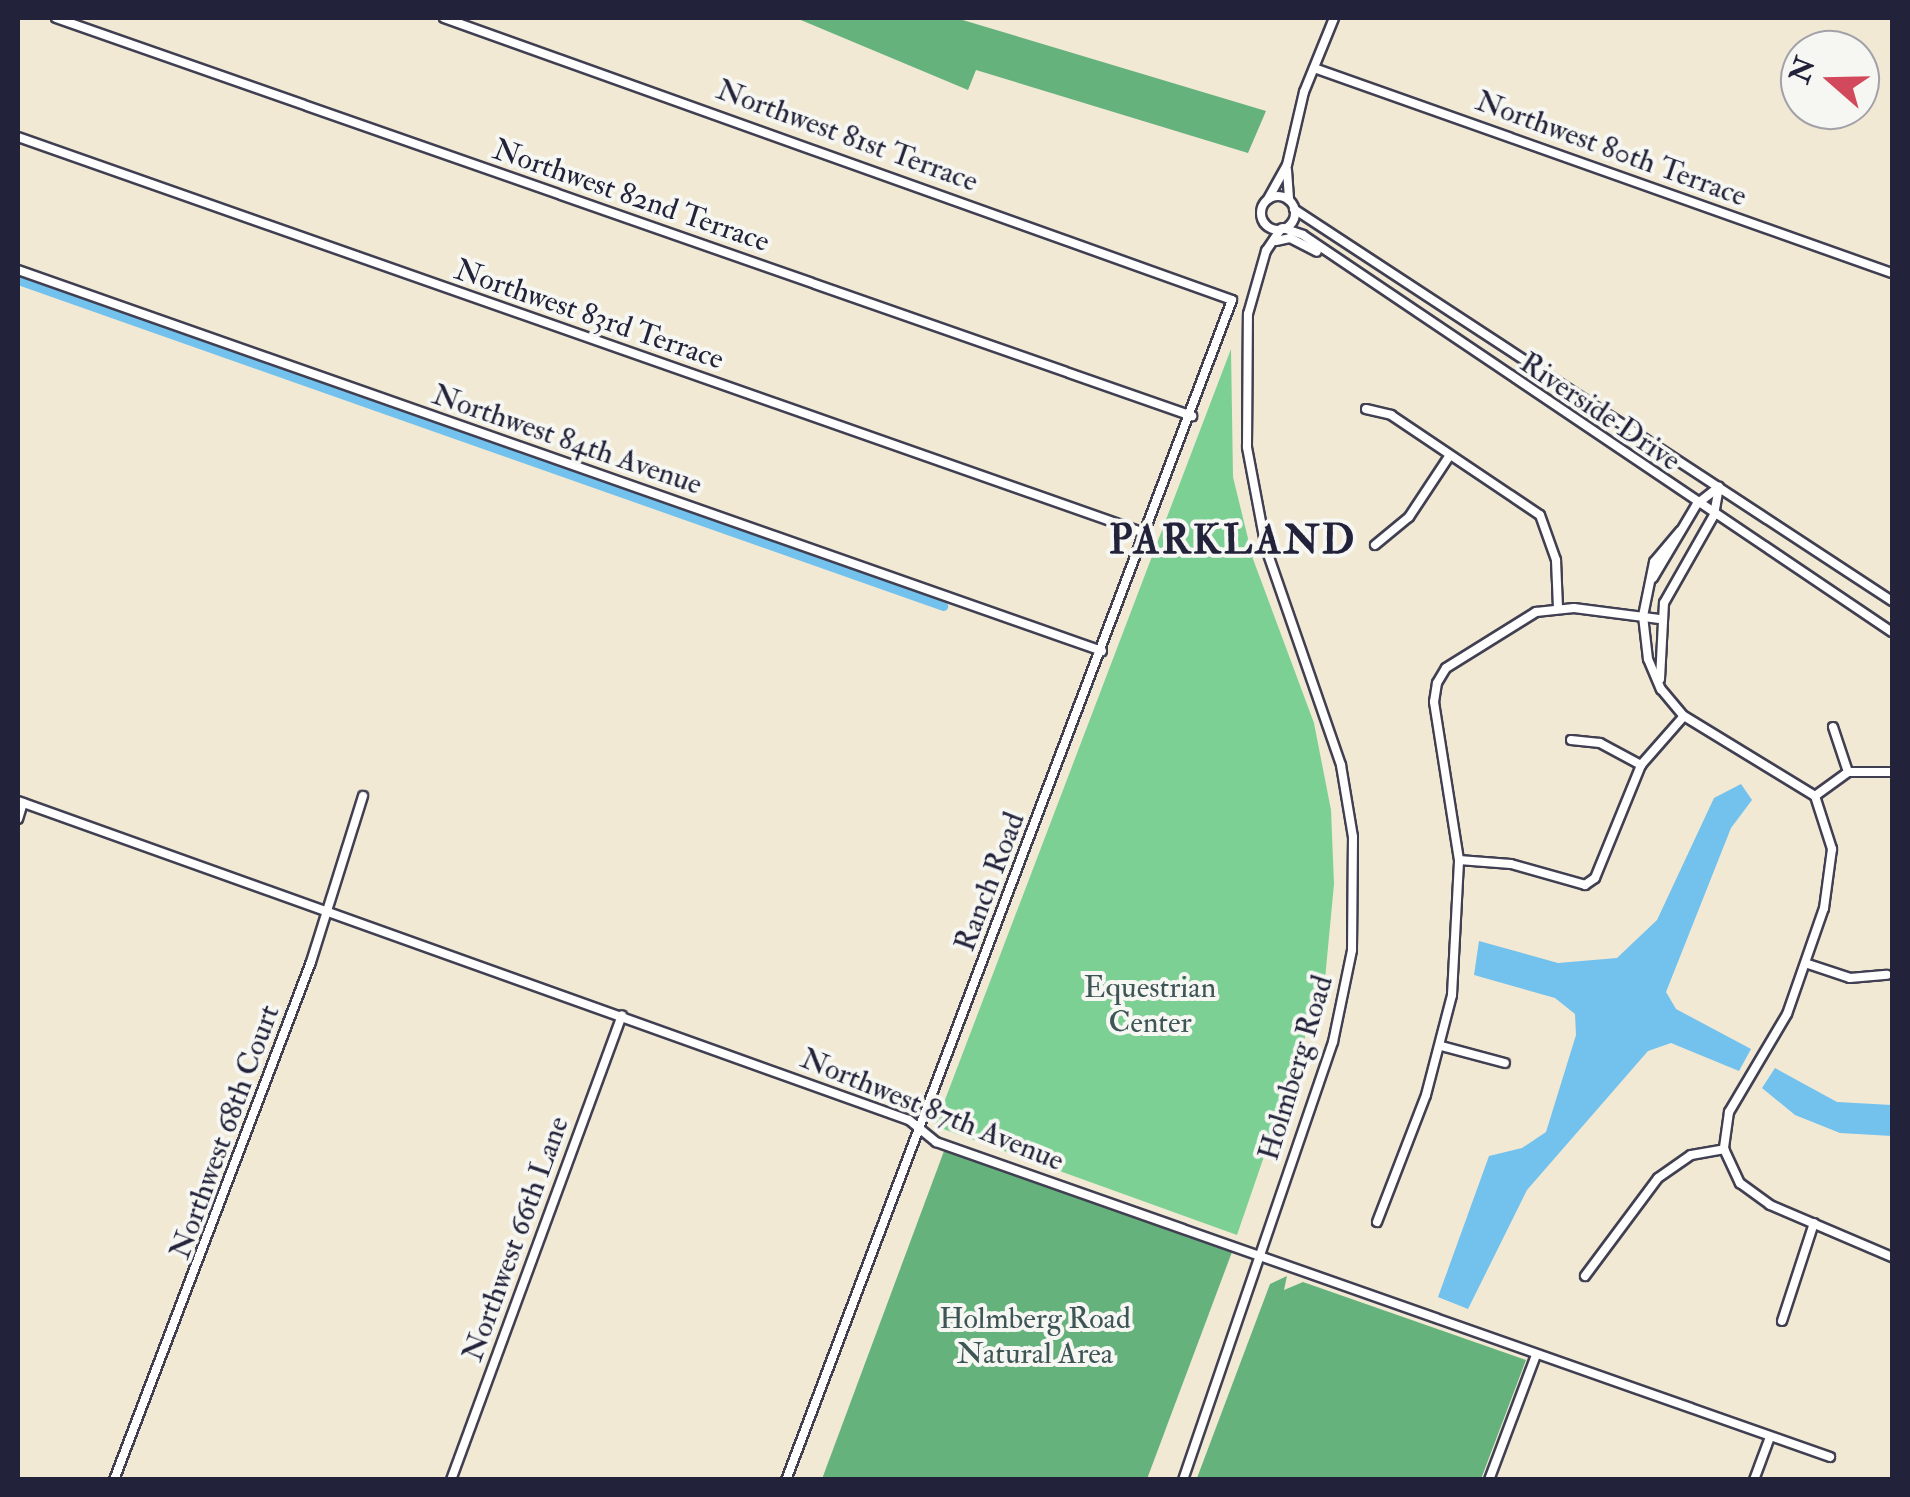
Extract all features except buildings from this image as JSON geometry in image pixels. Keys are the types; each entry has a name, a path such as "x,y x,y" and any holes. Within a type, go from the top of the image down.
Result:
{"street":[{"name":"Northwest 82nd Terrace","path":"56,18 1192,416"},
{"name":"Northwest 81st Terrace","path":"444,18 1232,300"},
{"path":"1286,165 1292,205 1268,199 1286,165 1314,68 1334,18"},
{"name":"Northwest 80th Terrace","path":"1314,68 1892,272"},
{"name":"Northwest 83rd Terrace","path":"18,137 1146,534"},
{"name":"Holmberg Road","path":"1183,1480 1346,997 1354,896 1353,838 1336,740 1266,548 1248,461 1245,345 1266,251 1263,220 1268,199"},
{"name":"Holmberg Road","path":"1266,251 1282,229 1292,205"},
{"name":"Riverside Drive","path":"1292,205 1892,601"},
{"name":"Riverside Drive","path":"1263,220 1303,235 1336,262 1892,632"},
{"path":"1266,251 1290,238 1336,262"},
{"name":"Northwest 84th Avenue","path":"18,270 1102,651"},
{"name":"Ranch Road","path":"786,1480 1192,416 1232,300"},
{"path":"1366,410 1391,415 1540,516 1556,560 1558,608"},
{"path":"1375,545 1409,516 1450,456"},
{"path":"1652,579 1697,504 1719,487"},
{"path":"1661,688 1658,620 1677,574 1714,515 1719,487"},
{"path":"1680,531 1660,551 1643,616 1648,659 1661,688 1684,716 1815,796 1832,848 1808,964 1771,1046 1729,1112 1724,1149 1740,1183 1770,1206 1892,1257"},
{"path":"1663,566 1677,574"},
{"path":"1377,1222 1441,1046 1452,995 1459,860 1434,702 1438,683 1446,668 1516,620 1558,608 1658,620"},
{"path":"1459,860 1511,864 1585,886 1594,878 1641,765 1684,716"},
{"path":"1833,727 1848,772"},
{"path":"1572,740 1600,743 1641,765"},
{"path":"1815,796 1848,772 1892,772"},
{"name":"Northwest 68th Court","path":"114,1480 153,1391 328,910 363,796"},
{"path":"18,819 20,802"},
{"name":"Northwest 87th Avenue","path":"20,802 622,1015 918,1128 936,1142 1830,1457"},
{"path":"1808,964 1850,978 1887,975"},
{"name":"Northwest 66th Lane","path":"451,1480 622,1015"},
{"path":"1441,1046 1504,1063"},
{"path":"1586,1276 1658,1178 1691,1155 1724,1149"},
{"path":"1782,1321 1814,1223"},
{"path":"1490,1480 1536,1354"},
{"path":"1754,1480 1770,1437"}],"green space":[{"path":"796,18 956,18 1266,111 1248,153 976,70 968,90"},
{"name":"Equestrian Center","path":"1231,349 1233,477 1253,559 1314,723 1331,810 1334,884 1325,979 1237,1235 935,1126"},
{"name":"Holmberg Road Natural Area","path":"944,1151 1232,1252 1147,1479 822,1479"},
{"path":"1287,1276 1284,1290 1303,1282 1526,1360 1481,1479 1197,1478 1270,1284"}],"water":[{"path":"1741,784 1752,800 1731,828 1666,992 1676,1009 1751,1049 1739,1071 1671,1043 1648,1051 1527,1190 1468,1309 1438,1297 1489,1156 1522,1148 1546,1132 1576,1035 1575,1014 1555,998 1474,975 1479,941 1558,963 1617,958 1657,920 1714,798"},
{"path":"1775,1068 1837,1102 1892,1105 1892,1136 1840,1133 1795,1115 1762,1088"}],"waterway":[{"path":"18,280 943,606"}],"district":[{"name":"PARKLAND","path":"1233,541"}]}
